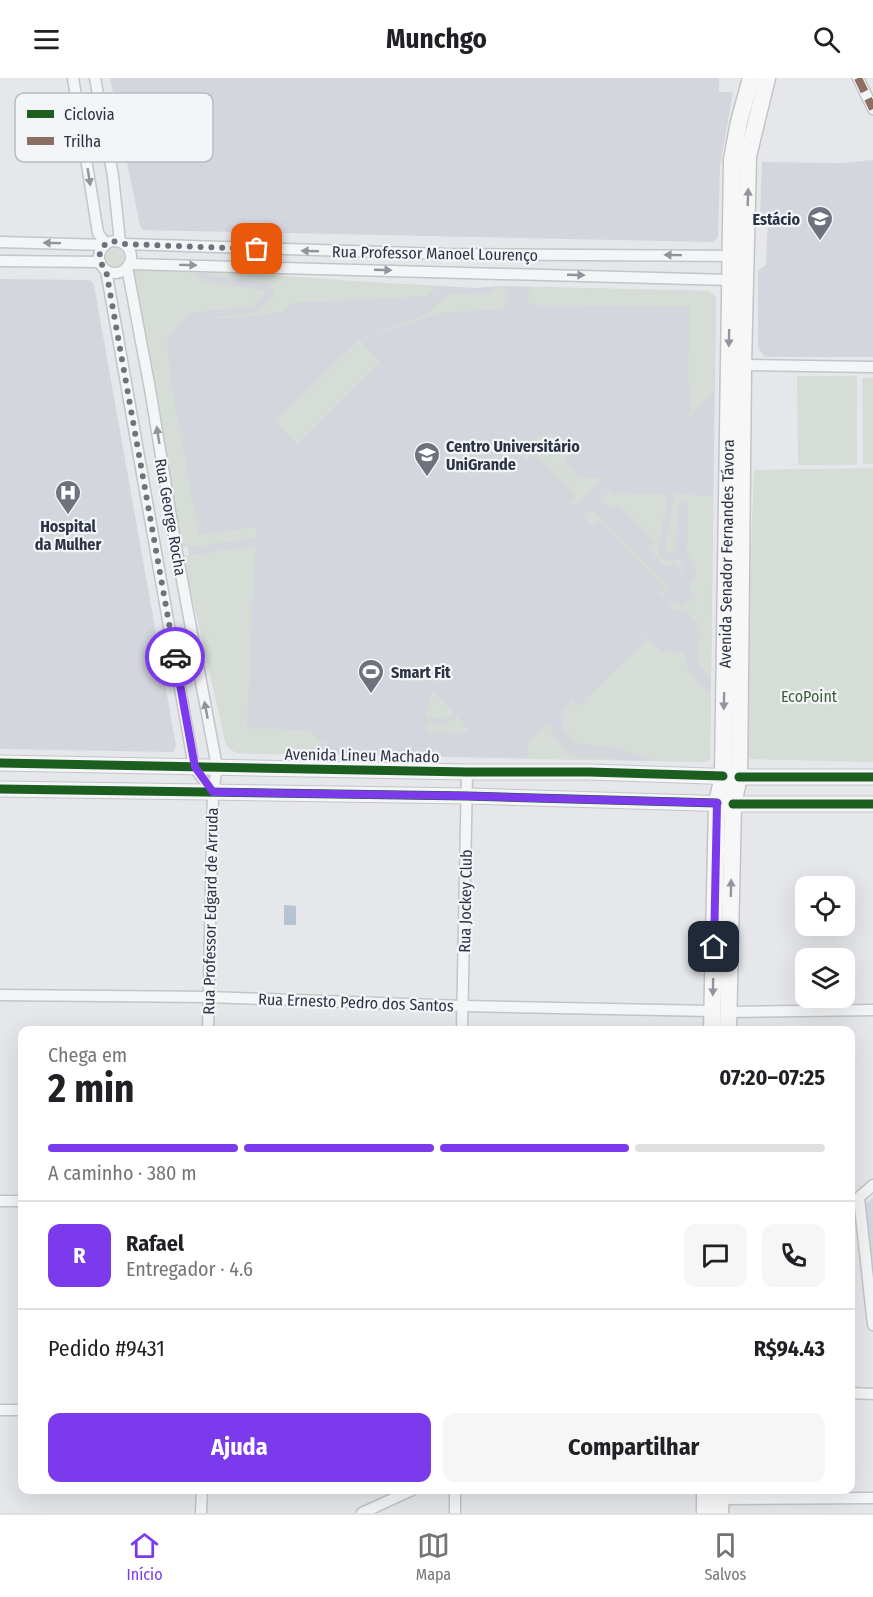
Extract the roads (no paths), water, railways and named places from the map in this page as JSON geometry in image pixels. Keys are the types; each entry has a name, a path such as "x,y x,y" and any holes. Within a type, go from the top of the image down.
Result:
{"main road":[{"name":"Avenida Senador Fernandes Távora","path":"714,1026 720,1012 725,803 731,776 743,365 732,159 751,78"},
{"name":"Avenida Senador Fernandes Távora","path":"731,776 730,280 738,256 748,156 767,78"},
{"name":"Avenida Senador Fernandes Távora","path":"720,1012 726,1026"},
{"path":"705,1494 705,1513"}],"street":[{"path":"73,78 75,93"},
{"path":"94,78 97,93"},
{"path":"858,78 873,109"},
{"path":"87,162 98,232 105,244"},
{"path":"0,261 103,266 115,273 123,270 128,265 131,255 122,243 110,162"},
{"path":"0,242 105,244 111,241 122,243"},
{"name":"Rua Professor Manoel Lourenço","path":"122,243 347,252 738,256"},
{"path":"103,266 100,253 105,244"},
{"path":"517,274 518,255"},
{"name":"Rua Professor Manoel Lourenço","path":"128,265 730,280"},
{"name":"Rua George Rocha","path":"128,265 177,553 217,767"},
{"name":"Rua George Rocha","path":"103,266 195,767"},
{"path":"743,365 873,367"},
{"name":"Avenida Lineu Machado","path":"0,763 873,777"},
{"name":"Rua Professor Edgard de Arruda","path":"195,767 213,792"},
{"name":"Rua Professor Edgard de Arruda","path":"208,1026 213,792 217,767"},
{"name":"Rua Jockey Club","path":"462,1026 467,772"},
{"path":"0,789 873,804"},
{"name":"Rua Ernesto Pedro dos Santos","path":"0,995 208,997 720,1012 873,1010"},
{"path":"873,1185 855,1201 873,1325"},
{"path":"0,1201 18,1201"},
{"path":"855,1393 873,1394"},
{"path":"0,1410 18,1410"},
{"path":"201,1513 202,1494"},
{"path":"362,1513 403,1494"},
{"path":"455,1494 455,1513"},
{"path":"720,1500 873,1498"}],"water":[{"path":"284,905 296,906 296,925 284,925"}],"place":[{"name":"Estácio","path":"820,242"},
{"name":"Centro Universitário UniGrande","path":"427,478"},
{"name":"Hospital da Mulher","path":"68,516"},
{"name":"Smart Fit","path":"371,695"}],"park label":[{"name":"EcoPoint","path":"809,696"}]}
